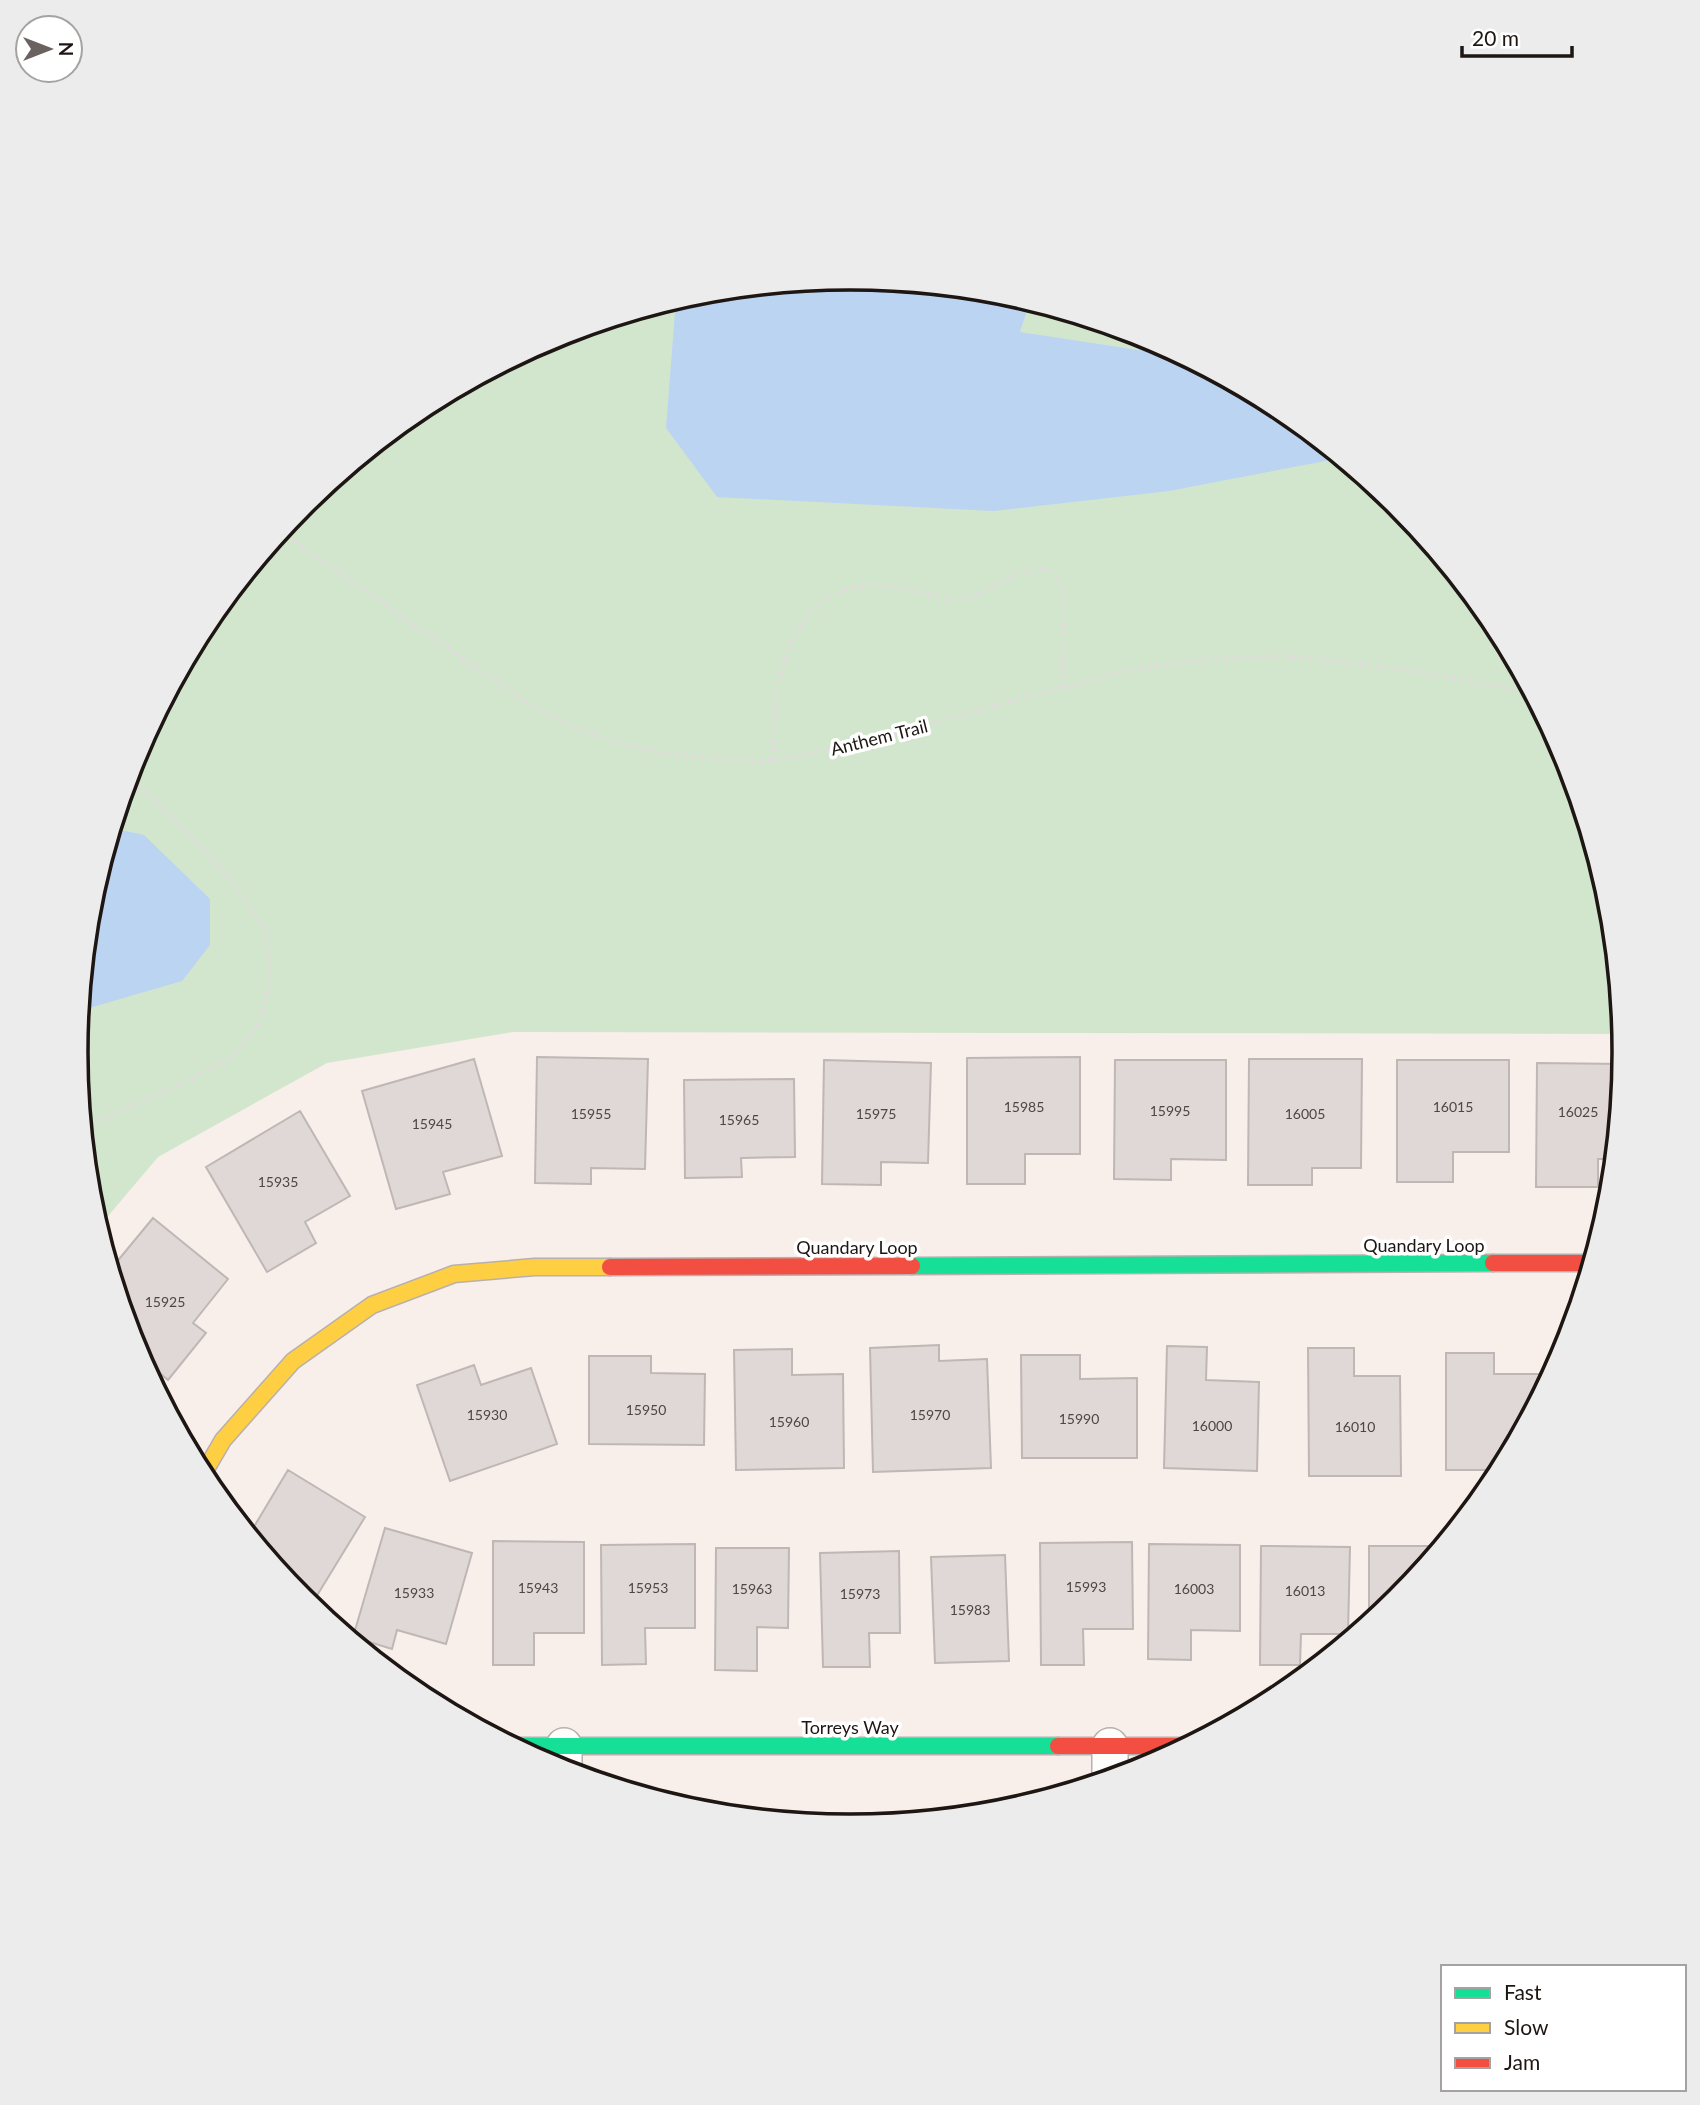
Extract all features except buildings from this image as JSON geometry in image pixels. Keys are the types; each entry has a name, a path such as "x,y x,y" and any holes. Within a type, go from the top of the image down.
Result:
{"street":[{"name":"Quandary Loop","path":"209,1464 223,1440 293,1361 372,1305 454,1274 535,1267 1583,1263"},
{"name":"Torreys Way","path":"564,1759 1110,1763 1146,1755"}],"path":[{"name":"Anthem Trail","path":"289,537 530,705 573,727 616,742 667,754 718,760 793,758 1129,670 1206,660 1285,656 1402,668 1520,690"},
{"path":"775,760 776,697 786,654 804,619 812,611 839,592 860,586 883,586 957,599 974,596 1026,571 1046,569 1058,578 1064,594 1062,688"},
{"path":"91,1124 191,1079 234,1055 261,1020 271,974 264,925 221,868 161,806 136,787"}],"green space":[{"path":"850,290 900,292 999,305 1047,316 1095,330 1187,369 1231,392 1314,448 1353,479 1423,550 1455,588 1510,671 1534,715 1572,807 1587,855 1606,953 1612,1034 513,1032 327,1063 158,1157 106,1219 94,1152 89,1102 89,1003 94,953 113,855 128,807 166,715 216,629 245,588 277,550 347,479 426,419 469,392 558,348 605,330 701,305 750,297"}],"water":[{"path":"850,290 950,297 999,305 1027,311 1020,332 1150,352 1187,369 1274,419 1329,460 1169,491 994,511 717,497 666,428 675,312 750,297"},
{"path":"121,830 144,835 210,899 210,945 182,981 89,1008 102,904"}],"traffic: fast":[{"path":"912,1266 1493,1263"},
{"path":"534,1746 1058,1746"}],"traffic: slow":[{"path":"209,1464 223,1440 293,1361 372,1305 454,1274 535,1267 610,1267"}],"traffic: jam":[{"path":"1493,1263 1583,1263"},
{"path":"610,1267 912,1266"},
{"path":"1058,1746 1166,1746"}]}
